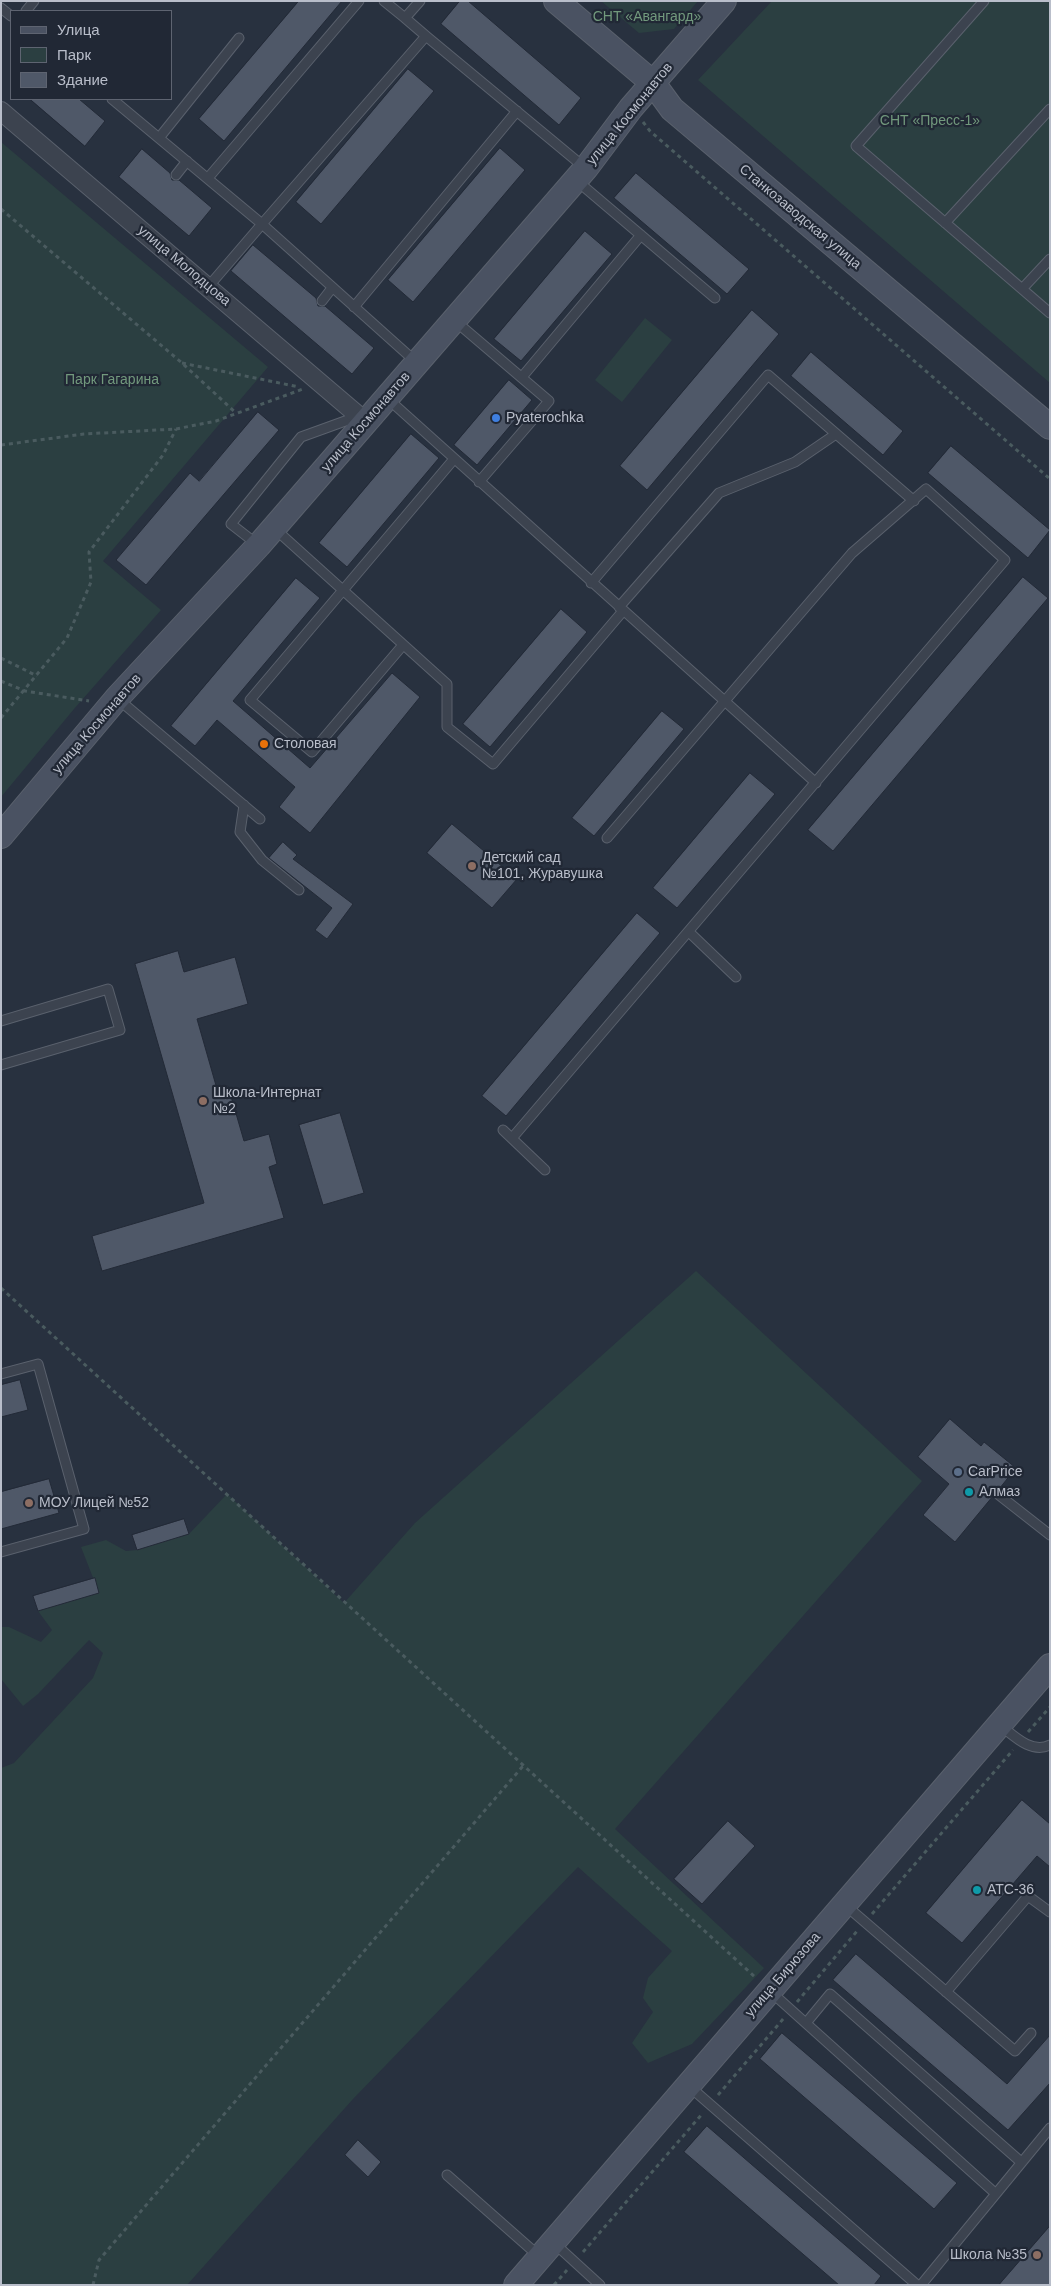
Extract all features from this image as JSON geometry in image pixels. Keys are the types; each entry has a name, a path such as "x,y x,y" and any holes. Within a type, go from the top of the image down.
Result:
{"street":[{"name":"Станкозаводская улица","path":"556,1 654,82 672,109 1050,428"},
{"name":"улица Космонавтов","path":"1,836 115,702 266,537 362,419 386,398 581,174 631,108 724,1"},
{"name":"улица Молодцова","path":"1,111 208,287 311,385 362,419"},
{"name":"улица Бирюзова","path":"516,2285 1050,1666"}],"lane":[{"path":"208,178 359,1"},
{"path":"384,1 517,111 641,235 715,298"},
{"path":"405,18 420,1"},
{"path":"984,1 856,146 1050,313"},
{"path":"208,287 426,36"},
{"path":"159,138 239,38"},
{"path":"113,100 262,224 417,363"},
{"path":"945,223 1050,109"},
{"path":"354,307 517,111"},
{"path":"176,175 187,161"},
{"path":"522,377 641,235"},
{"path":"1022,289 1050,259"},
{"path":"322,301 332,288"},
{"path":"454,320 549,400 479,482"},
{"path":"591,583 768,376 914,501"},
{"path":"386,398 816,784"},
{"path":"362,419 301,437 231,524 266,537 342,590 447,684 447,726 493,764 719,493 795,462 836,434"},
{"path":"403,645 312,752 250,700 454,459"},
{"path":"513,1137 816,784 1005,560 926,489 852,553 607,838"},
{"path":"115,702 260,819"},
{"path":"244,805 240,832 262,860 298,890"},
{"path":"689,932 736,977"},
{"path":"1,1021 108,989 120,1030 1,1065"},
{"path":"503,1130 513,1137 544,1170"},
{"path":"1,1374 38,1364 84,1529 1,1552"},
{"path":"999,1495 1050,1535"},
{"path":"999,1725 1025,1745 1045,1748 1050,1745"},
{"path":"946,1992 1028,1896 1050,1912"},
{"path":"844,1904 1015,2051 1031,2033"},
{"path":"770,1990 996,2193"},
{"path":"806,2023 830,1994 1021,2162"},
{"path":"688,2085 917,2285"},
{"path":"921,2285 1050,2128"},
{"path":"447,2175 546,2249 575,2262 600,2285"}],"path":[{"path":"631,108 650,131 1050,478"},
{"path":"1,209 182,363 236,413"},
{"path":"182,363 311,385"},
{"path":"1,445 84,434 176,429 216,421 311,385"},
{"path":"1,718 67,638 91,582 89,552 162,455 176,429"},
{"path":"1,658 37,676"},
{"path":"1,681 25,691 115,702"},
{"path":"1,1288 770,1990"},
{"path":"554,2285 1050,1707"},
{"path":"93,2285 99,2260 523,1766"}],"green space":[{"name":"СНТ «Авангард»","path":"601,1 698,1 674,29 639,33"},
{"name":"СНТ «Пресс-1»","path":"772,1 1050,1 1050,383 698,80"},
{"name":"Парк Гагарина","path":"1,142 268,367 103,561 161,610 74,709 1,797"},
{"path":"645,318 672,340 622,402 595,380"},
{"path":"696,1271 922,1481 615,1829 764,1968 692,2044 648,2063 632,2043 653,2012 643,1998 648,1978 672,1951 578,1867 353,2099 187,2285 1,2285 1,1768 14,1763 93,1678 103,1653 89,1640 38,1694 23,1706 1,1679 1,1627 9,1627 41,1642 52,1630 38,1611 99,1593 81,1547 106,1540 126,1551 137,1550 189,1534 227,1494 344,1603 415,1523"}],"building":[{"path":"299,1 342,1 224,141 199,119"},
{"path":"460,1 468,1 581,98 559,125 441,24"},
{"path":"408,69 434,91 321,224 296,202"},
{"path":"31,100 80,100 105,121 85,146"},
{"path":"500,148 525,170 413,302 388,280"},
{"path":"142,149 170,173 172,180 179,180 212,208 189,236 119,177"},
{"path":"636,173 749,269 727,294 614,198"},
{"path":"585,231 612,254 521,361 494,339"},
{"path":"253,245 316,298 318,306 325,306 374,348 352,374 231,271"},
{"path":"752,310 779,334 647,490 620,466"},
{"path":"811,352 903,431 883,455 791,376"},
{"path":"509,380 532,400 477,465 454,445"},
{"path":"258,412 279,430 146,585 116,560 190,473 199,481"},
{"path":"411,434 439,458 347,567 319,543"},
{"path":"951,446 1050,530 1028,558 928,473"},
{"path":"1023,577 1048,598 833,851 808,830"},
{"path":"296,578 320,598 233,701 310,768 392,673 420,697 310,833 279,807 295,787 217,720 195,746 171,726"},
{"path":"561,609 587,632 490,747 463,724"},
{"path":"662,711 684,729 594,836 572,818"},
{"path":"750,773 775,794 677,908 653,888"},
{"name":"Детский сад №101, Журавушка","path":"452,824 517,879 492,908 427,853"},
{"path":"283,842 297,855 293,859 353,904 327,939 315,930 332,908 269,858"},
{"path":"637,913 660,933 506,1116 482,1096"},
{"name":"Школа-Интернат №2","path":"178,951 184,972 235,957 248,1004 197,1019 217,1089 228,1086 244,1141 269,1134 277,1164 269,1167 284,1218 102,1271 92,1236 204,1203 135,964"},
{"path":"340,1113 364,1193 323,1205 299,1125"},
{"path":"20,1380 28,1410 1,1417 1,1385"},
{"name":"Алмаз","path":"950,1419 981,1446 984,1442 1016,1468 999,1489 994,1491 993,1496 955,1542 923,1515 949,1484 918,1457"},
{"name":"МОУ Лицей №52","path":"49,1479 59,1513 1,1529 1,1492"},
{"path":"184,1519 189,1534 137,1550 132,1535"},
{"path":"95,1578 99,1593 38,1611 33,1596"},
{"name":"АТС-36","path":"1022,1800 1050,1824 1050,1867 1037,1856 962,1943 926,1913"},
{"path":"728,1821 755,1846 702,1904 674,1879"},
{"path":"856,1954 1007,2084 1050,2035 1050,2083 1008,2130 833,1980"},
{"path":"782,2033 957,2183 934,2209 760,2059"},
{"path":"707,2126 881,2276 874,2285 839,2285 684,2152"},
{"path":"358,2140 381,2162 368,2177 345,2155"},
{"name":"Школа №35","path":"1050,2226 1050,2285 999,2285"}],"place":[{"name":"Pyaterochka","path":"496,418"},
{"name":"Столовая","path":"264,744"},
{"name":"Детский сад №101, Журавушка","path":"472,866"},
{"name":"Школа-Интернат №2","path":"203,1101"},
{"name":"CarPrice","path":"958,1472"},
{"name":"Алмаз","path":"969,1492"},
{"name":"МОУ Лицей №52","path":"29,1503"},
{"name":"АТС-36","path":"977,1890"},
{"name":"Школа №35","path":"1037,2255"}]}
